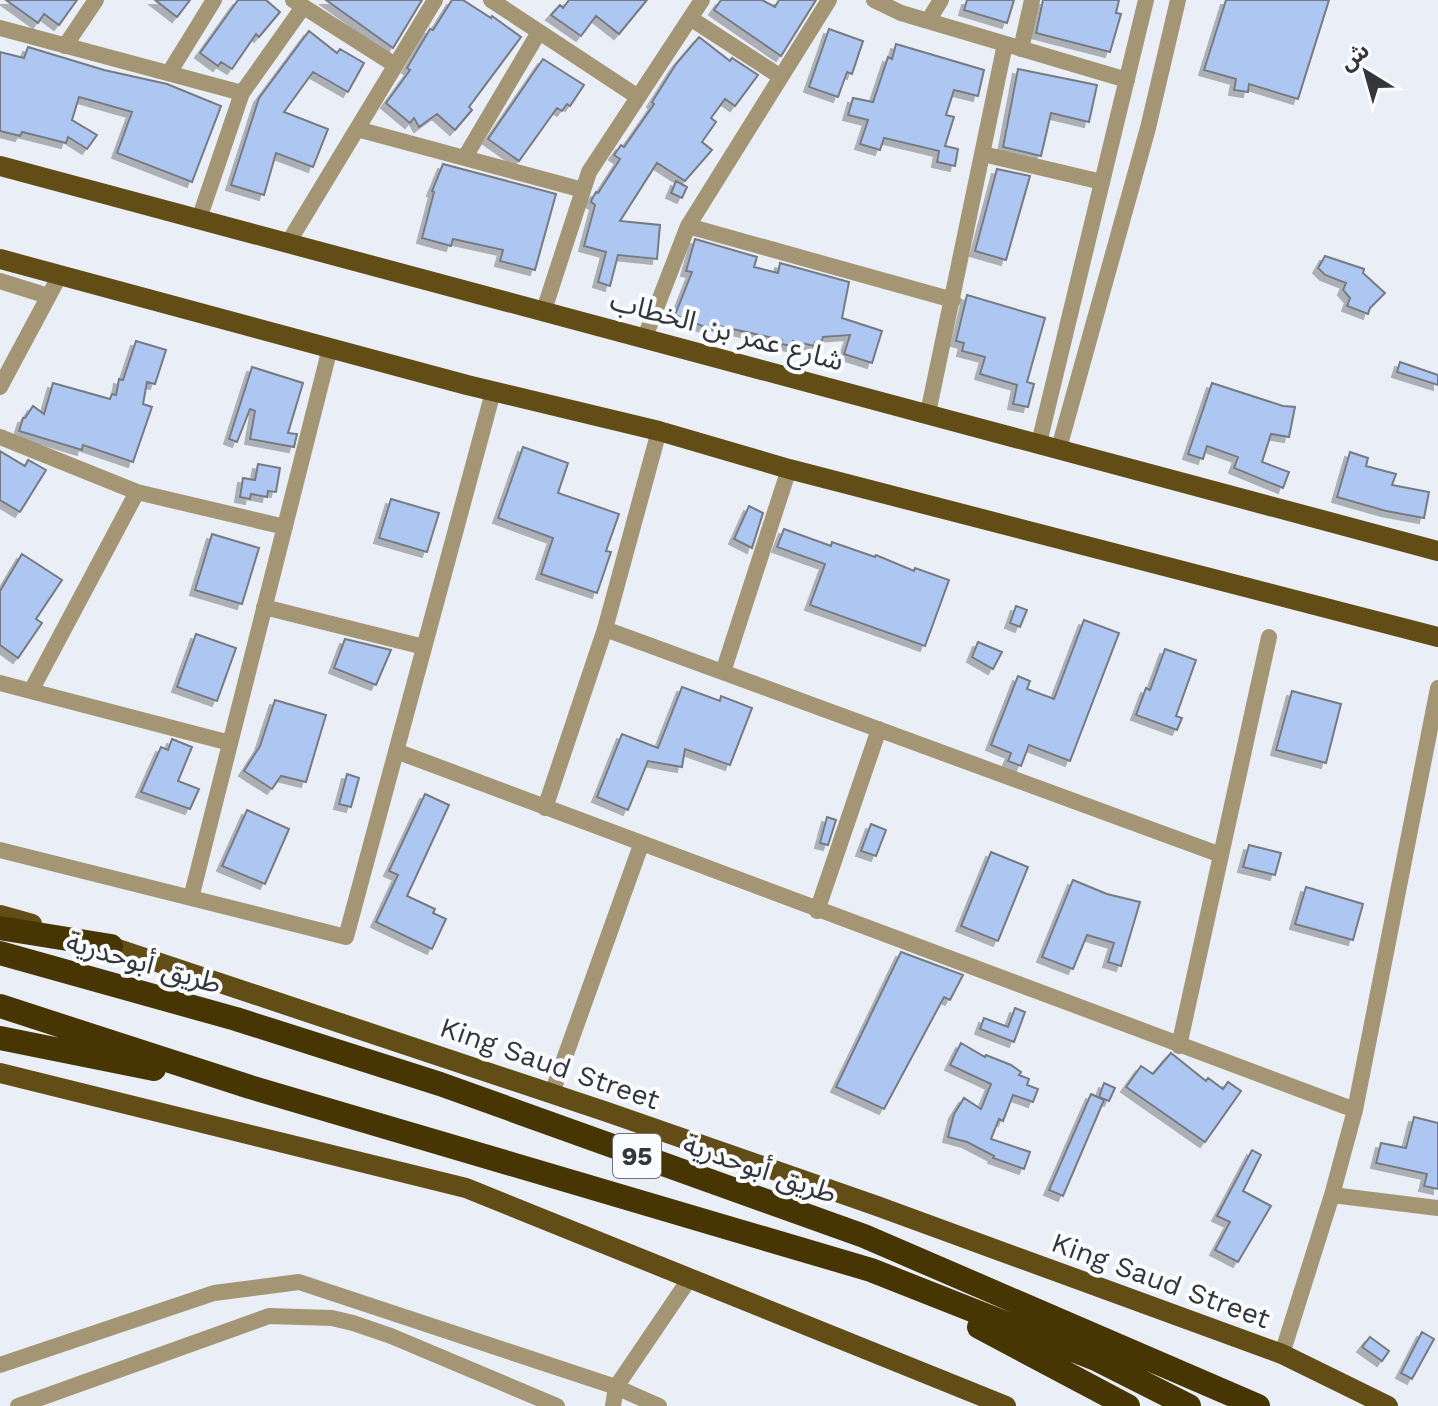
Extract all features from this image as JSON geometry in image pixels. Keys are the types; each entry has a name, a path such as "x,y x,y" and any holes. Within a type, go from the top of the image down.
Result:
{"highway":[{"path":"0,928 111,946"},
{"name":"طريق أبوحدرية","path":"0,953 236,1019 440,1084 864,1236 1258,1406"},
{"name":"95","path":"0,1006 250,1087 871,1270 1096,1359 1189,1406"},
{"path":"0,1038 250,1087"},
{"path":"871,1270 1128,1406"}],"main road":[{"name":"شارع عمر بن الخطاب","path":"0,166 1438,551"},
{"path":"0,259 493,392 659,431 789,469 1438,637"},
{"name":"King Saud Street","path":"0,915 111,946 552,1093 877,1206 1282,1354 1388,1406"},
{"path":"0,1073 466,1188 1006,1406"}],"street":[{"path":"65,46 96,0"},
{"path":"169,73 214,0"},
{"path":"288,243 435,0"},
{"path":"491,0 638,97"},
{"path":"544,310 589,172 702,0"},
{"path":"645,337 688,226 829,0"},
{"path":"874,0 901,13 1127,80"},
{"path":"928,21 941,0"},
{"path":"928,413 983,154 1013,47 1032,0"},
{"path":"1049,445 1102,182 1146,0"},
{"path":"1049,445 1148,128 1178,0"},
{"path":"199,219 242,93 298,4 395,65"},
{"path":"690,18 781,77"},
{"path":"0,28 242,93"},
{"path":"465,157 539,32"},
{"path":"357,129 583,190"},
{"path":"983,154 1102,182"},
{"path":"688,226 953,300"},
{"path":"0,387 60,275"},
{"path":"0,281 48,296"},
{"path":"191,898 330,348"},
{"path":"0,850 346,937 493,392"},
{"path":"545,808 605,629 659,431"},
{"path":"0,437 137,492 285,527"},
{"path":"723,672 789,469"},
{"path":"31,691 137,492"},
{"path":"264,607 424,647"},
{"path":"605,629 1221,855"},
{"path":"1179,1046 1269,637"},
{"path":"0,683 230,743"},
{"path":"1282,1354 1355,1110 1438,688"},
{"path":"817,911 879,729"},
{"path":"396,751 1355,1110"},
{"path":"552,1093 641,845"},
{"path":"1332,1195 1438,1208"},
{"path":"613,1406 616,1387 690,1278"},
{"path":"0,1365 214,1293 299,1282 616,1387 659,1406"},
{"path":"18,1406 269,1316 332,1318 353,1323 557,1406"}],"building":[{"path":"6,0 77,0 59,25 44,14 38,23"},
{"path":"155,0 190,0 177,17"},
{"path":"238,0 266,0 280,12 259,37 256,34 232,69 221,62 218,66 200,53"},
{"path":"326,0 422,0 393,48"},
{"path":"452,0 463,0 521,37 455,130 437,114 419,127 414,118 410,123 386,103 410,70 407,68 430,29 433,30"},
{"path":"569,0 647,0 619,34 596,16 581,36 551,15"},
{"path":"721,0 762,0 775,7 779,0 816,0 781,56 714,10"},
{"path":"967,0 1014,0 1007,23 964,10"},
{"path":"1043,0 1119,0 1116,13 1121,14 1110,52 1036,33"},
{"path":"1226,0 1329,0 1298,99 1249,84 1248,92 1234,90 1236,79 1204,70"},
{"path":"829,29 863,41 852,74 847,72 838,97 809,87"},
{"path":"309,31 337,53 340,49 364,63 348,92 313,72 284,112 328,129 313,167 276,153 264,195 231,185 259,98"},
{"path":"699,37 730,61 732,58 758,75 735,106 725,99 711,118 716,122 702,142 712,150 685,181 657,163 620,221 660,225 657,259 618,255 610,286 598,282 606,252 584,246 595,205 592,199 620,159 614,155 621,145 624,147 654,104 652,102 676,64"},
{"path":"896,44 984,70 978,96 954,90 946,115 954,117 945,146 958,149 955,166 937,162 939,151 884,138 880,150 860,144 868,120 848,115 853,98 873,102 888,57 892,59"},
{"path":"28,47 104,70 167,84 221,106 192,182 117,153 132,112 79,97 72,120 97,135 87,149 68,137 66,143 22,132 20,136 0,131 0,52 24,58"},
{"path":"543,59 584,85 570,106 567,104 562,111 557,108 519,161 488,139"},
{"path":"1018,69 1097,85 1089,122 1051,113 1041,156 1003,147"},
{"path":"443,164 556,194 535,270 500,261 503,250 453,239 451,246 422,238 432,191"},
{"path":"997,169 1030,176 1006,260 975,251"},
{"path":"676,181 687,187 682,198 671,193"},
{"path":"695,239 757,257 754,267 778,273 780,263 849,282 842,318 882,331 872,363 844,354 850,335 823,337 821,344 815,342 814,346 793,341 792,346 781,344 782,340 714,325 712,330 675,315 692,272 686,271"},
{"path":"1325,256 1364,269 1363,273 1385,293 1368,314 1347,306 1350,298 1343,290 1346,283 1325,275 1318,268"},
{"path":"967,295 1045,318 1027,382 1034,384 1028,407 1013,404 1017,385 980,374 985,357 962,351 964,343 956,341"},
{"path":"136,341 166,350 155,384 147,382 143,404 152,407 133,462 83,445 82,450 19,431 23,418 33,406 44,414 53,383 110,399 112,394 116,395 119,379 123,380"},
{"path":"1400,362 1438,375 1438,385 1397,372"},
{"path":"252,367 303,383 288,433 297,434 294,447 250,439 255,411 250,409 237,442 229,439"},
{"path":"1212,383 1295,407 1289,437 1271,434 1262,462 1289,472 1283,488 1234,468 1238,457 1207,446 1203,459 1188,454"},
{"path":"523,447 568,463 558,493 619,514 606,551 611,552 597,593 541,574 553,538 498,518"},
{"path":"0,451 25,466 28,460 46,470 20,512 0,500"},
{"path":"1350,452 1368,458 1366,466 1396,474 1392,485 1429,492 1424,518 1337,497"},
{"path":"258,464 280,468 276,492 268,491 267,497 251,494 250,499 240,497 243,478 255,480"},
{"path":"391,499 439,513 427,552 379,538"},
{"path":"749,506 763,513 752,548 734,539"},
{"path":"784,529 949,580 925,646 810,605 825,564 777,547"},
{"path":"212,534 259,548 242,604 195,590"},
{"path":"22,554 62,580 36,619 42,623 18,658 0,645 0,591"},
{"path":"1016,606 1027,610 1020,627 1010,623"},
{"path":"1084,620 1119,633 1070,761 1029,745 1021,766 1008,761 1011,753 991,745 1018,676 1030,681 1027,689 1054,699"},
{"path":"196,634 236,648 217,701 177,687"},
{"path":"345,639 391,650 376,685 334,668"},
{"path":"978,642 1002,652 993,669 972,657"},
{"path":"1165,649 1196,660 1176,716 1182,718 1177,730 1136,715 1146,688 1150,690"},
{"path":"682,687 720,701 721,696 752,708 730,765 685,749 682,767 648,761 628,810 597,797 622,734 658,748"},
{"path":"1292,691 1341,704 1326,763 1276,750"},
{"path":"275,700 326,715 306,782 281,776 272,789 244,771 260,746"},
{"path":"172,739 192,747 178,781 199,789 190,809 141,792 161,747 168,750"},
{"path":"347,774 359,778 351,807 339,804"},
{"path":"425,794 449,805 407,896 435,909 433,913 446,919 432,949 376,922 398,875 389,871"},
{"path":"247,810 289,829 265,884 222,866"},
{"path":"827,817 836,820 828,845 820,843"},
{"path":"871,824 886,830 876,856 861,851"},
{"path":"1249,845 1281,853 1275,875 1243,867"},
{"path":"991,852 1028,867 998,941 961,926"},
{"path":"1073,880 1107,894 1140,902 1121,966 1108,962 1114,943 1087,935 1073,969 1042,957"},
{"path":"1306,887 1363,904 1353,940 1295,924"},
{"path":"901,952 963,975 950,1000 944,997 884,1109 836,1087"},
{"path":"1015,1008 1025,1012 1014,1042 980,1029 984,1018 1008,1027"},
{"path":"961,1043 985,1057 1011,1065 1021,1072 1019,1075 1029,1079 1027,1085 1038,1089 1033,1102 1013,1095 1003,1121 999,1119 991,1139 1030,1152 1024,1169 993,1158 967,1142 948,1137 954,1114 964,1098 981,1109 991,1084 950,1065"},
{"path":"1171,1053 1206,1081 1208,1078 1223,1089 1228,1082 1241,1091 1205,1142 1126,1087 1141,1066 1153,1074"},
{"path":"1104,1083 1115,1088 1109,1101 1099,1097"},
{"path":"1091,1094 1104,1100 1063,1196 1049,1190"},
{"path":"1414,1117 1438,1123 1438,1189 1424,1186 1427,1174 1376,1163 1381,1143 1406,1148"},
{"path":"1252,1150 1261,1155 1243,1191 1271,1206 1238,1262 1215,1250 1230,1222 1217,1216"},
{"path":"1422,1332 1434,1339 1412,1379 1401,1373"},
{"path":"1370,1337 1389,1351 1382,1361 1362,1347"}]}
